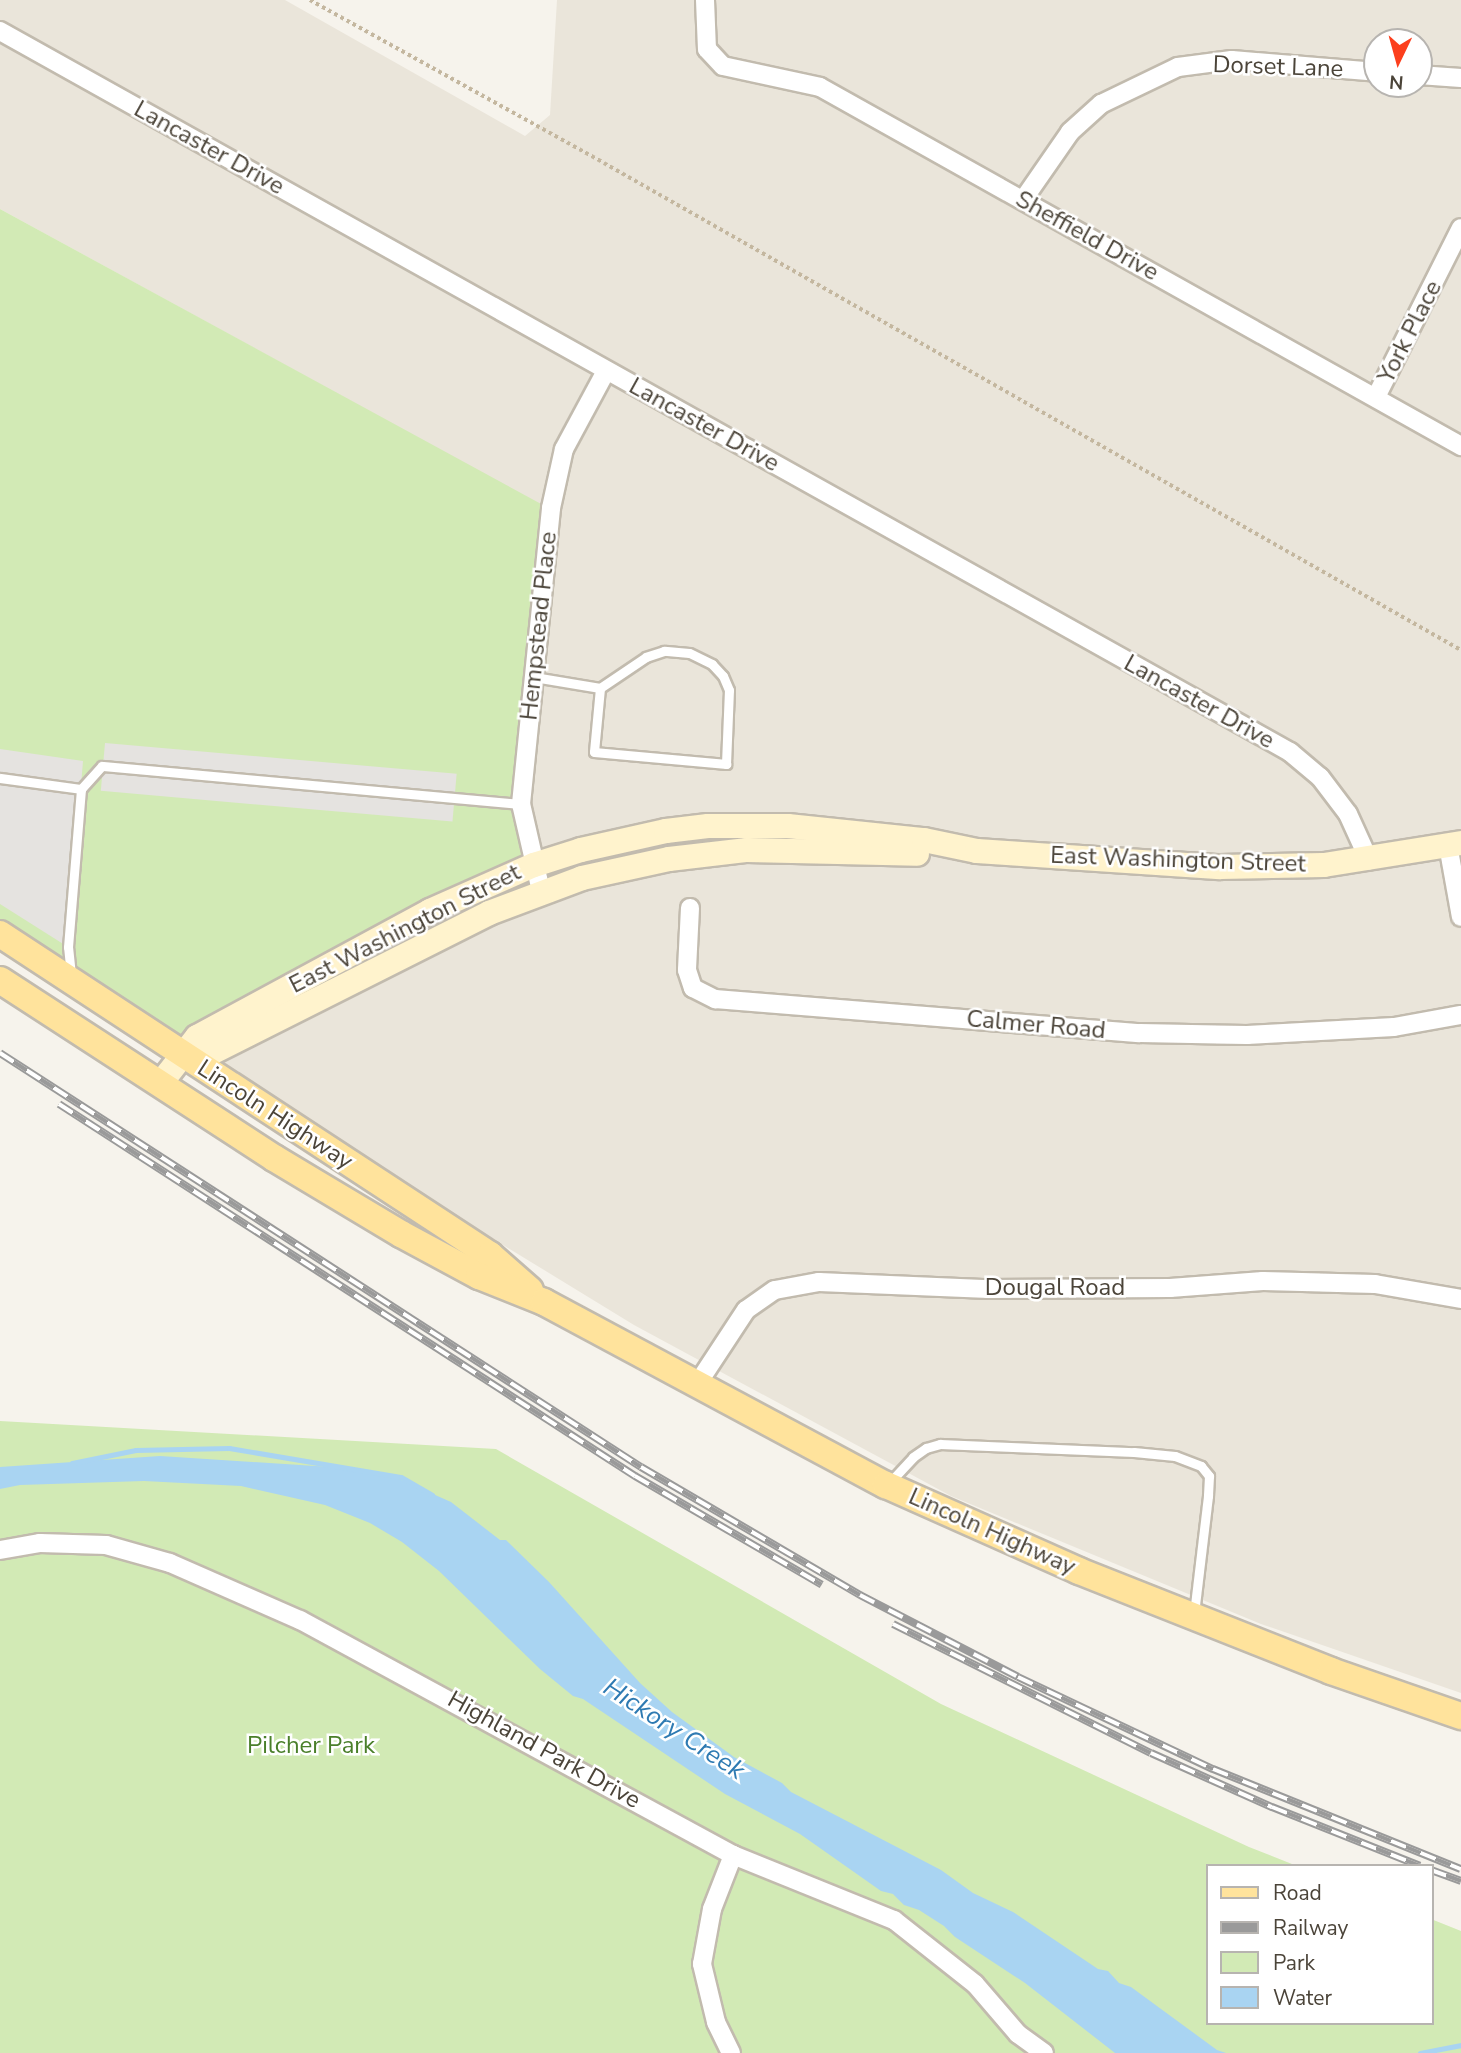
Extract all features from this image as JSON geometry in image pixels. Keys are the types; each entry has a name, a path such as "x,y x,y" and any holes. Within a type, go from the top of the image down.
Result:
{"main road":[{"name":"Lincoln Highway","path":"0,934 490,1255 544,1302"},
{"name":"Lincoln Highway","path":"0,980 160,1084 401,1234 479,1276 544,1302 886,1486 1079,1571 1331,1671 1461,1716"}],"street":[{"name":"Sheffield Drive","path":"705,0 707,49 715,61 734,70 820,87 1461,446"},
{"name":"Lancaster Drive","path":"0,31 1290,752 1327,786 1348,814 1369,860"},
{"name":"Dorset Lane","path":"1023,200 1070,132 1101,104 1178,67 1232,60 1363,71"},
{"path":"1433,76 1461,78"},
{"name":"York Place","path":"1376,397 1461,228"},
{"name":"Hempstead Place","path":"541,891 521,804 551,508 564,449 606,371"},
{"name":"East Washington Street","path":"160,1084 197,1037 209,1030 430,911 534,865 581,850 666,831 747,825 830,829 924,840 977,851"},
{"path":"1455,844 1461,917"},
{"name":"East Washington Street","path":"183,1055 207,1055 441,936 541,891 625,867 722,852 787,849 922,855 977,851 1220,867 1324,865 1369,860 1455,844"},
{"name":"Calmer Road","path":"690,908 687,970 694,988 715,999 1140,1033 1234,1035 1394,1027 1461,1015"},
{"name":"Dougal Road","path":"696,1386 746,1310 775,1290 819,1282 1003,1289 1170,1288 1291,1282 1375,1284 1461,1298"},
{"name":"Highland Park Drive","path":"0,1550 40,1543 106,1545 170,1563 300,1620 733,1855 894,1920 975,1984 1018,2034 1044,2053"},
{"path":"731,2053 716,2022 702,1965 712,1909 733,1855"}],"lane":[{"path":"534,677 600,688 646,657 664,651 689,653 712,664 723,676 729,690 726,764 594,752 600,688"},
{"path":"72,980 68,947 81,789 102,766 521,804"},
{"path":"0,778 81,789"},
{"path":"886,1486 913,1457 926,1448 940,1444 1135,1452 1175,1456 1201,1466 1209,1476 1208,1496 1193,1616"}],"path":[{"path":"310,0 604,163 1461,650"}],"shaded area":[{"path":"0,0 285,0 525,136 550,115 557,0 1461,0 1461,1693 1261,1624 951,1496 634,1325 204,1062 486,928 522,858 514,809 543,506 0,209"},
{"path":"105,743 457,774 452,822 101,791"},
{"path":"0,749 83,761 68,947 0,904"}],"green space":[{"path":"0,209 543,505 514,809 522,859 184,1044 0,926"},
{"name":"Pilcher Park","path":"0,1421 496,1449 941,1704 1249,1847 1292,1864 1206,1864 1206,2025 1433,2025 1433,1920 1461,1931 1461,2053 0,2053"}],"water":[{"path":"160,1456 331,1467 399,1479 451,1502 500,1540 506,1540 549,1582 640,1683 672,1712 734,1757 782,1783 791,1792 941,1870 973,1893 1013,1912 1098,1969 1108,1971 1119,1983 1131,1987 1217,2050 1226,2053 1115,2053 1025,1983 955,1937 944,1926 919,1910 904,1905 893,1894 881,1891 800,1834 725,1794 583,1699 573,1696 540,1669 439,1571 402,1542 370,1523 325,1505 241,1486 144,1481 20,1485 0,1489 0,1467"}],"waterway":[{"name":"Hickory Creek","path":"72,1463 136,1450 229,1448 401,1477 432,1495"},
{"path":"1420,2053 1461,2045"}],"railway":[{"path":"0,1053 641,1467 860,1595 1018,1677 1213,1769 1461,1869"},
{"path":"59,1104 635,1476 822,1585"},
{"path":"893,1624 1151,1753 1272,1807 1415,1864"},
{"path":"1433,1871 1461,1881"}]}
